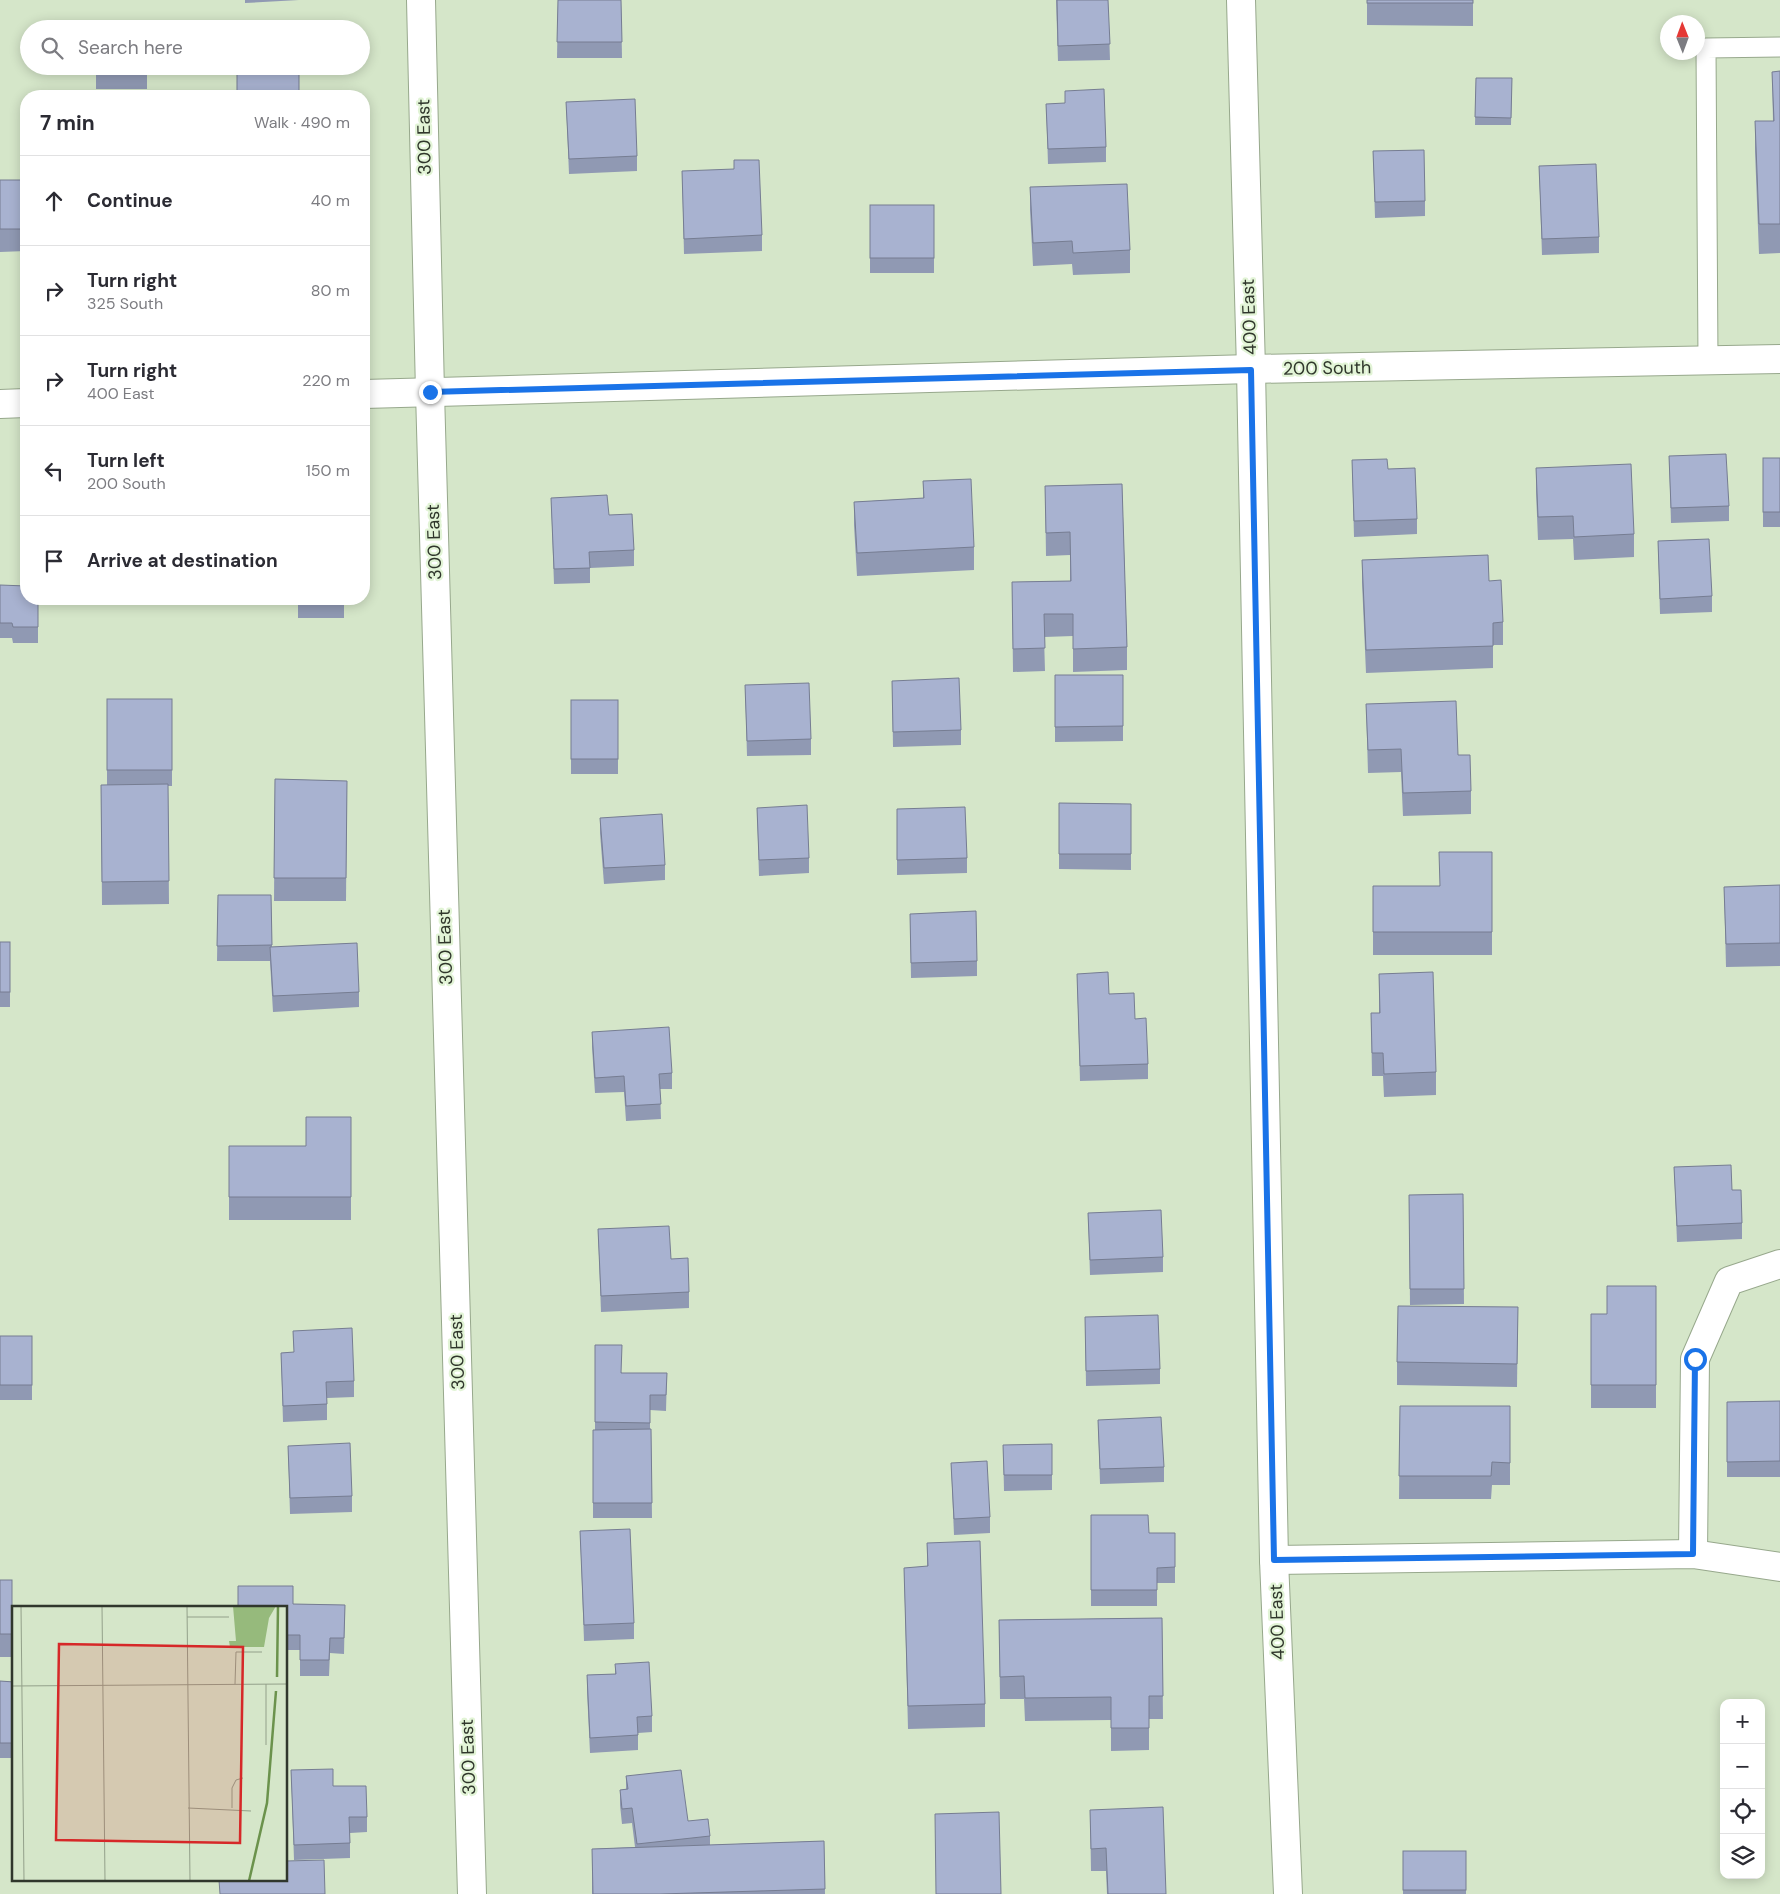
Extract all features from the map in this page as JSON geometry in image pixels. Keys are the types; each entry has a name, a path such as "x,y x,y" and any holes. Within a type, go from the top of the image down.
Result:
{"street":[{"name":"300 East","path":"421,0 430,392 472,1894"},
{"name":"400 East","path":"1241,0 1251,370 1274,1560 1288,1894"},
{"name":"200 South","path":"370,394 1251,370 1780,359"},
{"path":"0,404 20,403"},
{"path":"1693,1554 1695,1359 1729,1281 1780,1264"},
{"path":"1274,1560 1693,1554 1780,1567"}],"lane":[{"path":"1708,360 1706,48 1780,47"}],"building":[{"path":"558,0 621,0 622,42 557,42"},
{"path":"1057,0 1108,0 1110,44 1058,46"},
{"path":"1367,0 1473,0 1473,3 1367,3"},
{"path":"1780,71 1780,224 1759,224 1755,121 1774,121 1772,72"},
{"path":"237,75 299,75 299,90 237,90"},
{"path":"1476,78 1512,78 1511,118 1475,117"},
{"path":"1104,89 1106,147 1048,149 1046,104 1065,103 1065,91"},
{"path":"635,99 637,156 569,159 566,102"},
{"path":"1424,150 1425,201 1375,202 1373,151"},
{"path":"734,160 759,160 762,235 684,239 682,171 734,169"},
{"path":"1596,164 1599,237 1542,239 1539,166"},
{"path":"0,180 20,180 20,229 0,229"},
{"path":"1127,184 1130,250 1073,253 1072,241 1033,243 1030,187"},
{"path":"870,205 934,205 934,258 870,258"},
{"path":"1726,454 1729,506 1671,508 1669,456"},
{"path":"1763,458 1780,458 1780,512 1763,512"},
{"path":"1387,459 1388,469 1415,468 1417,519 1354,521 1352,460"},
{"path":"1631,464 1634,534 1574,537 1573,516 1538,517 1536,468"},
{"path":"971,479 974,547 857,553 854,502 924,498 923,481"},
{"path":"1122,484 1127,647 1073,649 1073,614 1044,614 1045,648 1013,649 1012,582 1071,581 1070,532 1046,533 1045,486"},
{"path":"607,495 609,515 632,514 634,550 589,552 590,568 554,569 551,498"},
{"path":"1709,539 1712,596 1660,599 1658,541"},
{"path":"1488,555 1489,581 1501,580 1503,622 1493,623 1493,646 1366,650 1362,560"},
{"path":"0,585 20,586 20,605 38,605 38,627 13,627 12,623 0,623"},
{"path":"1055,675 1123,675 1123,726 1055,727"},
{"path":"959,678 961,730 893,732 892,681"},
{"path":"809,683 811,739 747,741 745,685"},
{"path":"107,699 172,699 172,770 107,770"},
{"path":"571,700 618,700 618,759 571,759"},
{"path":"1456,701 1458,755 1470,755 1471,791 1403,793 1401,749 1368,750 1366,704"},
{"path":"275,779 347,781 346,878 274,878"},
{"path":"168,784 169,881 102,882 101,785"},
{"path":"1059,803 1131,804 1131,854 1059,854"},
{"path":"807,805 809,858 759,860 757,808"},
{"path":"965,807 967,858 897,860 897,809"},
{"path":"662,814 665,865 604,868 600,818"},
{"path":"1439,852 1492,852 1492,932 1373,932 1373,886 1440,886"},
{"path":"1780,885 1780,943 1726,944 1724,887"},
{"path":"218,895 271,895 272,945 217,946"},
{"path":"976,911 977,961 911,963 910,914"},
{"path":"0,942 10,942 10,992 0,992"},
{"path":"357,943 359,992 273,996 270,947"},
{"path":"1108,972 1109,994 1134,993 1135,1019 1146,1018 1148,1064 1080,1066 1077,974"},
{"path":"1433,972 1436,1072 1384,1074 1383,1053 1372,1053 1371,1013 1380,1013 1379,974"},
{"path":"669,1027 672,1073 659,1074 661,1104 626,1106 624,1076 595,1078 592,1032"},
{"path":"306,1117 351,1117 351,1197 229,1197 229,1146 306,1146"},
{"path":"1731,1165 1732,1190 1741,1190 1742,1223 1677,1226 1674,1167"},
{"path":"1463,1194 1464,1289 1410,1289 1409,1195"},
{"path":"1161,1210 1163,1257 1090,1260 1088,1213"},
{"path":"669,1226 671,1259 688,1258 689,1292 601,1296 598,1229"},
{"path":"1607,1286 1656,1286 1656,1385 1591,1385 1591,1314 1607,1314"},
{"path":"1398,1306 1518,1307 1517,1364 1397,1362"},
{"path":"1158,1315 1160,1369 1086,1371 1085,1317"},
{"path":"352,1328 354,1381 326,1382 327,1404 283,1406 281,1353 294,1352 293,1331"},
{"path":"0,1336 32,1336 32,1385 0,1385"},
{"path":"595,1345 622,1345 621,1373 667,1373 666,1395 650,1395 650,1423 595,1422"},
{"path":"1780,1401 1780,1461 1727,1462 1727,1402"},
{"path":"1400,1406 1510,1406 1510,1463 1492,1462 1491,1476 1399,1476"},
{"path":"1161,1417 1164,1467 1100,1469 1098,1420"},
{"path":"651,1429 652,1503 593,1503 593,1430"},
{"path":"350,1443 352,1496 290,1498 288,1446"},
{"path":"1052,1444 1052,1475 1004,1475 1003,1445"},
{"path":"987,1461 990,1517 954,1519 951,1463"},
{"path":"1091,1515 1148,1515 1149,1533 1175,1533 1175,1567 1157,1568 1157,1590 1091,1590"},
{"path":"630,1529 634,1623 584,1625 580,1531"},
{"path":"980,1541 985,1704 908,1706 904,1568 928,1566 927,1543"},
{"path":"0,1580 12,1580 12,1634 0,1634"},
{"path":"238,1586 293,1586 293,1604 345,1605 344,1638 330,1638 329,1660 300,1660 300,1635 288,1635 288,1606 238,1606"},
{"path":"1162,1618 1163,1696 1149,1696 1149,1728 1111,1728 1111,1697 1025,1698 1024,1676 1000,1677 999,1620"},
{"path":"649,1662 652,1716 637,1717 638,1735 590,1738 587,1675 616,1674 615,1664"},
{"path":"0,1681 12,1682 12,1743 0,1743"},
{"path":"333,1769 333,1786 366,1786 367,1817 349,1817 350,1843 294,1845 291,1770"},
{"path":"681,1770 688,1821 708,1819 710,1836 637,1844 632,1808 622,1809 620,1790 628,1789 626,1776"},
{"path":"1163,1807 1166,1894 1108,1894 1106,1848 1091,1849 1090,1810"},
{"path":"999,1812 1001,1894 936,1894 935,1814"},
{"path":"824,1841 825,1889 593,1894 592,1849"},
{"path":"1403,1851 1466,1851 1466,1890 1403,1890"},
{"path":"324,1860 325,1894 220,1894 219,1882 288,1882 288,1861"}],"route":[{"path":"430,392 1251,370 1274,1560 1693,1554 1695,1359"}]}
